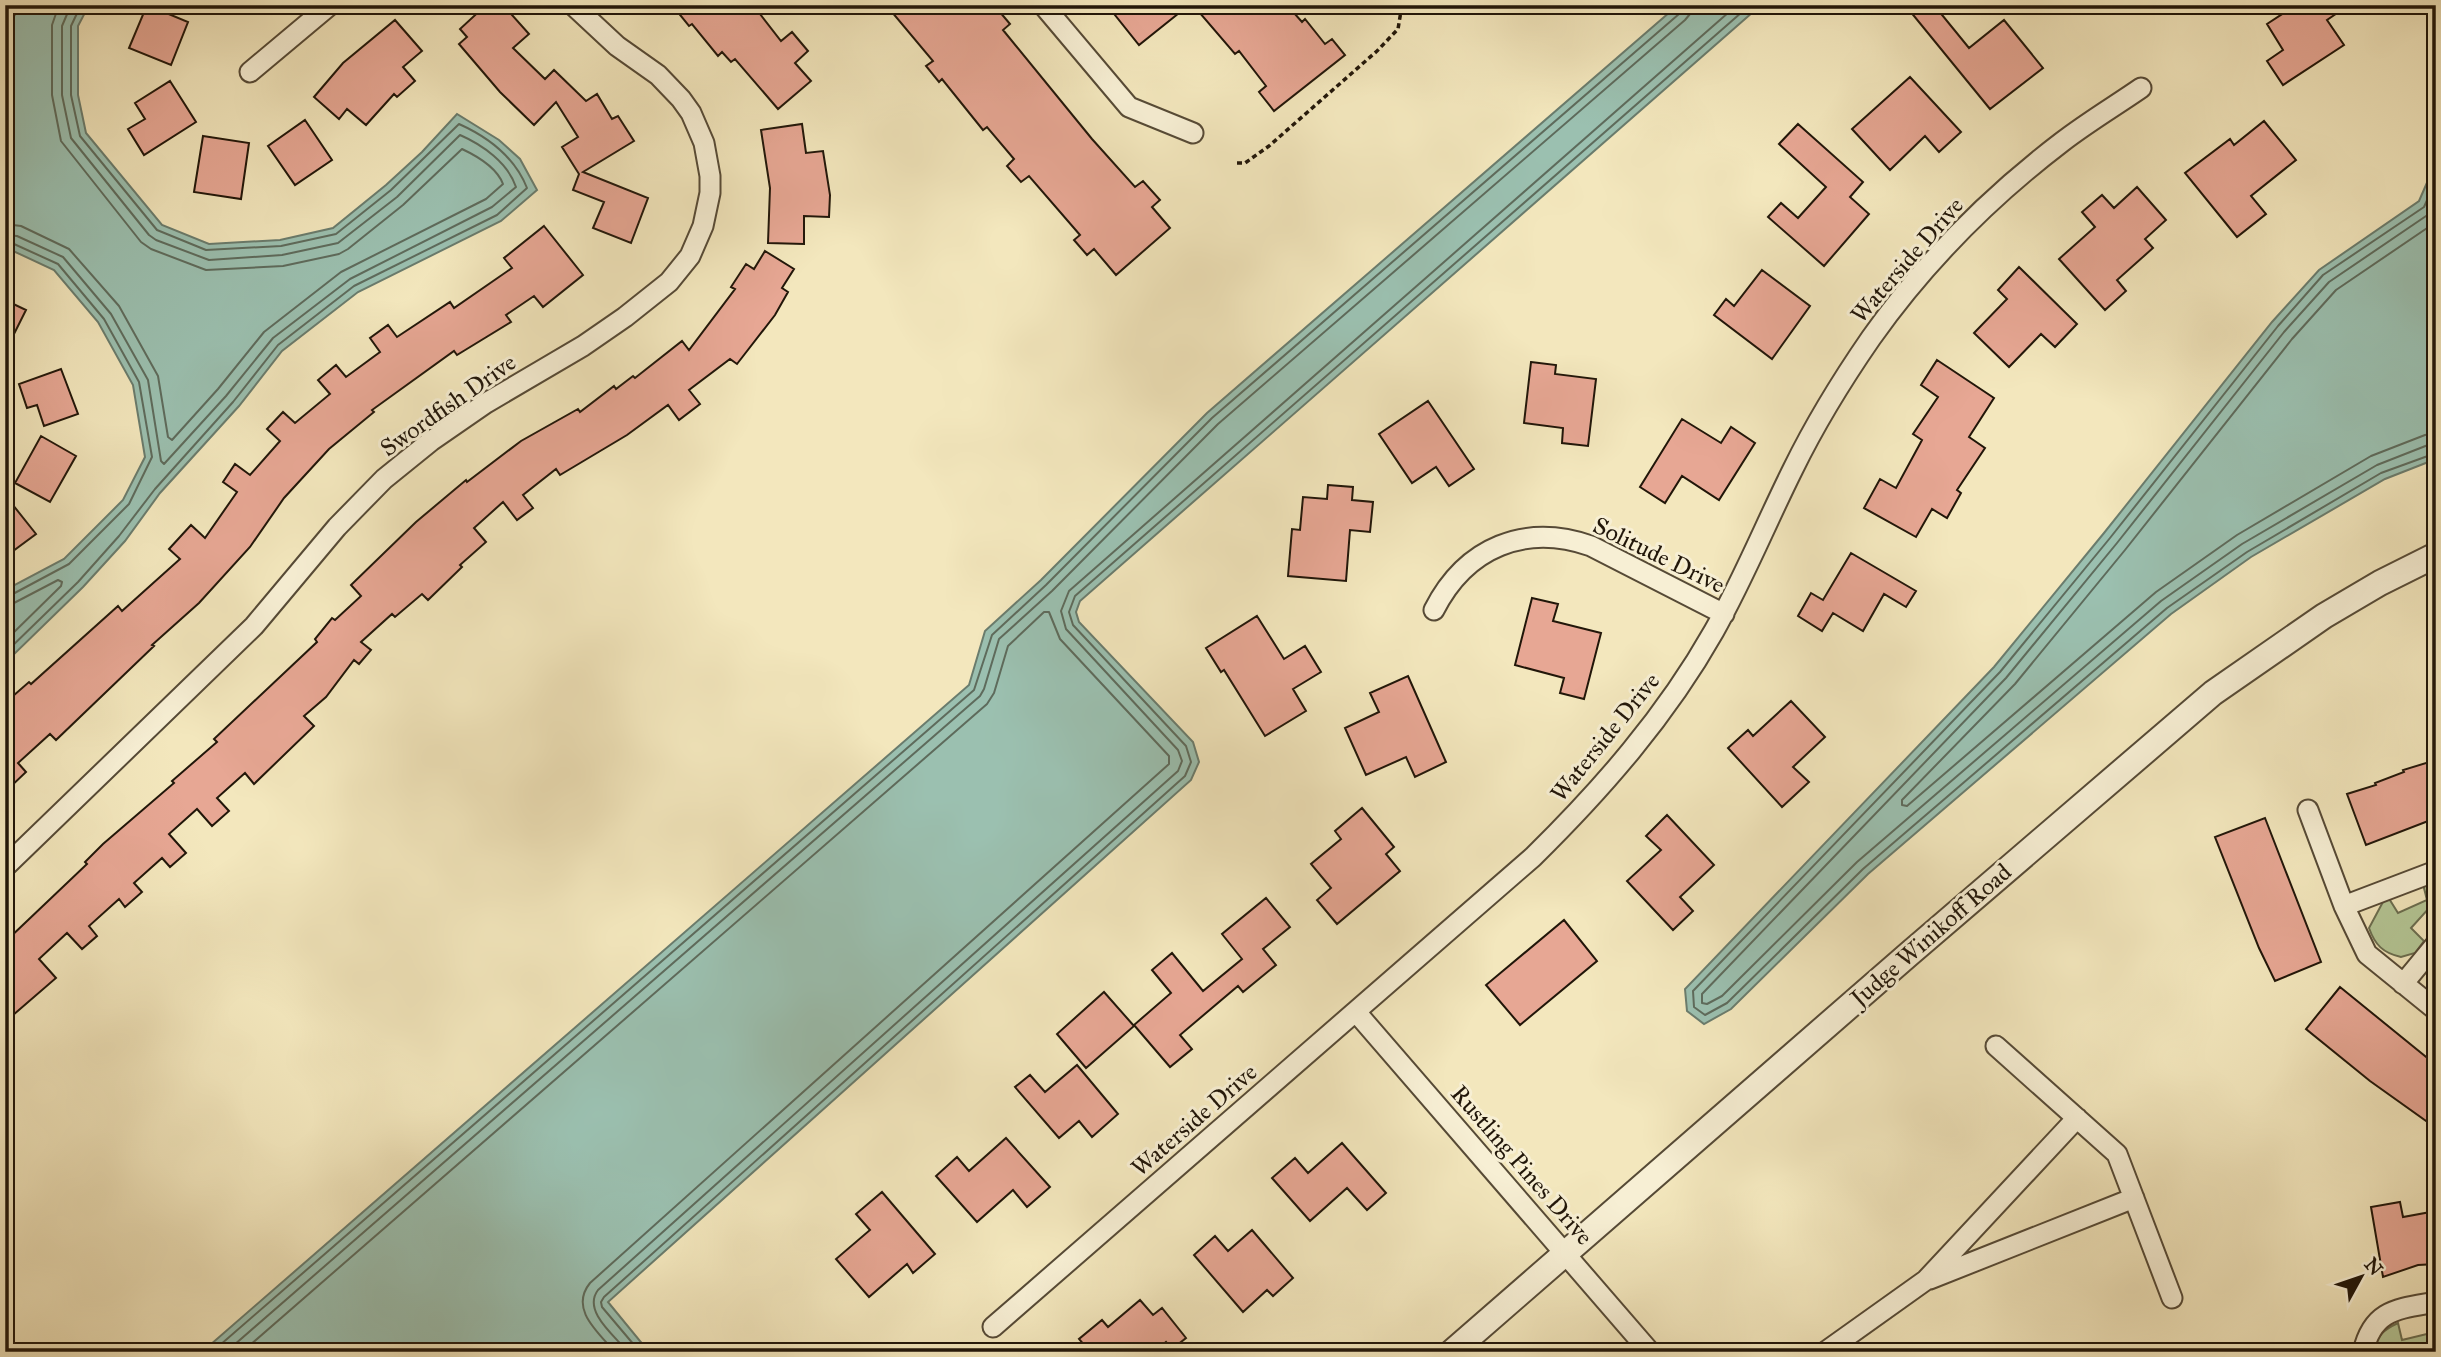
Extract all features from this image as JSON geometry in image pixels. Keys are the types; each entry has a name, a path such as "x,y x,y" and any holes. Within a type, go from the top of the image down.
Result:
{"street":[{"path":"250,72 330,5"},
{"name":"Swordfish Drive","path":"5,867 254,626 337,527 384,479 430,441 486,403 583,346 625,317 669,282 690,256 703,226 710,185 704,144 691,113 658,75 617,46 573,5"},
{"path":"1043,5 1129,107 1193,133"},
{"name":"Waterside Drive","path":"993,1327 1533,857 1584,807 1673,695 1724,614 1793,469 1834,394 1872,337 1914,282 1960,232 2010,184 2063,141 2141,88"},
{"name":"Solitude Drive","path":"1434,610 1451,582 1473,560 1500,545 1530,537 1546,537 1591,546 1724,614"},
{"name":"Judge Winikoff Road","path":"1452,1352 2213,693 2324,616 2380,583 2436,555"},
{"path":"2308,810 2344,906 2367,954 2436,1010"},
{"path":"2344,906 2436,871"},
{"path":"2403,984 2436,944"},
{"name":"Rustling Pines Drive","path":"1356,1012 1650,1352"},
{"path":"1996,1046 2117,1154 2172,1298"},
{"path":"1825,1352 1926,1280 2077,1118"},
{"path":"1926,1280 2134,1198"},
{"path":"2363,1352 2367,1332 2389,1311 2436,1302"}],"path":[{"path":"1237,163 1245,163 1269,146 1377,51 1398,29 1401,11 1398,5"}],"green space":[{"path":"2436,878 2436,911 2430,907 2411,928 2424,941 2415,953 2401,957 2385,951 2377,944 2369,928 2384,900 2388,897 2398,913 2427,900 2423,884"},
{"path":"2436,1314 2436,1342 2433,1340 2420,1352 2374,1352 2381,1334 2398,1323 2402,1340 2431,1333 2427,1316"}],"water":[{"path":"22,5 89,5 78,26 78,95 86,133 162,225 209,244 280,240 333,228 422,152 457,114 499,140 520,159 537,190 501,221 358,292 282,351 239,406 160,493 125,541 83,587 5,663 5,590 64,559 123,500 145,457 133,385 98,322 54,270 11,250 5,250 5,29"},
{"path":"1678,5 1761,5 1080,601 1076,612 1079,622 1193,742 1199,762 1191,780 608,1302 649,1352 202,1352 969,685 985,631 1041,580 1207,413"},
{"path":"2436,162 2436,459 2385,479 2251,557 2171,614 1868,874 1731,1009 1704,1024 1687,1011 1685,989 1994,667 2272,322 2319,270 2419,201"}],"building":[{"path":"147,5 188,22 171,65 129,48"},
{"path":"486,5 503,5 529,34 513,48 545,79 554,70 586,101 597,94 612,119 618,116 634,141 583,172 648,198 631,243 593,228 604,202 573,190 579,174 562,147 578,137 556,102 534,125 500,92 459,44 467,37 460,29"},
{"path":"672,5 753,5 781,41 792,32 808,51 795,63 811,81 778,109 735,59 731,62 722,52 718,56 692,24 689,26"},
{"path":"886,5 994,5 1010,24 1003,30 1092,139 1135,187 1143,181 1160,200 1152,207 1170,228 1116,275 1094,249 1087,255 1074,240 1080,235 1029,176 1021,182 1007,166 1014,159 987,127 983,130 942,79 939,82 926,66 933,61"},
{"path":"1107,5 1189,5 1139,45"},
{"path":"1193,5 1287,5 1302,22 1305,19 1325,44 1332,39 1345,55 1274,111 1259,92 1266,86 1239,51 1235,54"},
{"path":"1905,5 1934,5 1969,48 2004,20 2043,68 1990,109"},
{"path":"2296,5 2349,5 2327,20 2344,45 2283,85 2267,61 2283,50 2267,24"},
{"path":"395,20 422,51 403,67 415,81 397,97 394,94 366,125 347,109 339,119 314,97 343,63"},
{"path":"1910,77 1961,132 1939,152 1925,136 1890,170 1852,129"},
{"path":"170,81 196,122 144,155 128,129 145,119 135,103"},
{"path":"305,120 332,160 295,185 268,146"},
{"path":"2264,121 2296,160 2251,196 2266,214 2237,237 2185,173 2230,139 2234,145"},
{"path":"802,124 806,153 823,151 830,195 829,217 804,216 804,244 768,243 770,188 761,130"},
{"path":"1798,124 1863,182 1850,197 1869,214 1824,266 1768,217 1781,203 1798,218 1826,187 1779,144"},
{"path":"203,136 249,143 241,199 194,192"},
{"path":"2137,187 2166,220 2145,239 2153,248 2117,280 2126,291 2105,310 2059,259 2095,227 2082,212 2102,195 2114,208"},
{"path":"544,226 583,275 543,307 534,296 506,315 511,322 457,355 454,351 372,410 374,412 329,449 284,498 250,547 199,603 152,645 154,646 56,740 50,734 18,763 26,772 5,792 5,703 29,682 31,684 118,606 122,611 180,559 169,549 191,525 205,538 237,492 223,482 235,464 250,475 280,441 267,429 283,412 295,423 330,394 318,380 336,365 346,377 380,352 370,338 388,325 397,337 450,302 454,308 512,268 504,258"},
{"path":"765,251 794,269 782,288 788,292 775,315 737,364 730,359 689,390 700,404 679,420 668,405 627,435 560,475 556,469 523,495 533,508 517,520 503,502 474,528 486,542 460,565 462,567 428,600 422,594 395,617 392,614 361,642 371,650 359,664 354,660 326,697 304,716 314,726 254,784 245,773 217,798 229,811 212,826 197,809 169,834 186,853 170,867 162,858 134,883 142,892 125,907 119,899 89,926 97,936 82,949 67,933 39,959 56,978 5,1022 5,942 87,864 85,862 103,844 217,742 214,739 317,642 315,639 332,618 335,620 361,596 351,585 416,522 466,480 467,482 521,441 578,409 580,412 614,386 616,389 633,376 635,378 682,341 689,350 735,289 731,287 746,264 754,269"},
{"path":"2019,267 2077,324 2055,347 2041,334 2009,367 1974,333 2007,299 1998,290"},
{"path":"1762,270 1810,306 1772,359 1714,315 1726,299 1734,306"},
{"path":"5,300 26,310 5,352"},
{"path":"1937,360 1994,398 1969,437 1985,448 1957,490 1961,493 1947,518 1932,509 1916,537 1864,508 1880,479 1896,488 1922,440 1913,434 1938,397 1921,385"},
{"path":"1531,362 1556,365 1555,374 1596,379 1588,446 1562,443 1563,428 1524,423"},
{"path":"61,369 78,414 44,426 37,405 27,408 19,384"},
{"path":"1428,401 1474,469 1449,486 1436,467 1412,483 1379,434"},
{"path":"1682,419 1721,443 1731,427 1755,443 1719,500 1682,476 1665,503 1640,487"},
{"path":"41,436 76,456 50,502 15,483"},
{"path":"1328,485 1353,487 1352,500 1373,502 1370,532 1350,530 1346,581 1288,576 1292,529 1300,530 1303,497 1327,499"},
{"path":"5,495 36,534 5,557"},
{"path":"1851,553 1916,591 1906,607 1884,594 1863,631 1833,613 1822,631 1798,616 1811,593 1823,600"},
{"path":"1532,598 1558,604 1553,621 1601,633 1584,699 1560,693 1564,678 1515,665"},
{"path":"1257,616 1284,659 1305,646 1321,672 1293,689 1306,711 1265,736 1224,670 1221,672 1206,648"},
{"path":"1408,676 1446,762 1415,777 1406,757 1366,775 1345,728 1379,712 1370,693"},
{"path":"1791,701 1825,737 1793,767 1809,782 1782,807 1728,748 1748,730 1753,736"},
{"path":"2436,760 2436,818 2366,845 2347,794 2376,785 2375,783 2404,772 2403,770"},
{"path":"1362,808 1394,847 1386,854 1400,871 1337,924 1317,900 1331,888 1311,864 1341,839 1335,831"},
{"path":"1667,815 1714,865 1680,897 1693,911 1673,930 1627,881 1661,850 1646,836"},
{"path":"2265,818 2321,962 2275,981 2215,837"},
{"path":"1266,898 1290,927 1263,949 1276,965 1243,992 1238,986 1180,1035 1192,1049 1170,1067 1134,1025 1171,993 1152,970 1172,953 1203,991 1242,959 1222,934"},
{"path":"1564,920 1597,961 1520,1025 1486,985"},
{"path":"2340,987 2436,1065 2436,1128 2370,1081 2306,1029"},
{"path":"1104,992 1134,1026 1086,1068 1057,1034"},
{"path":"1077,1065 1118,1114 1092,1137 1079,1121 1059,1138 1015,1087 1030,1075 1045,1092"},
{"path":"1006,1138 1050,1187 1027,1207 1013,1190 977,1222 936,1176 957,1157 969,1171"},
{"path":"1342,1143 1386,1193 1367,1210 1347,1188 1310,1221 1272,1178 1295,1158 1308,1173"},
{"path":"882,1192 935,1254 913,1273 907,1264 869,1297 836,1259 870,1230 856,1214"},
{"path":"2400,1202 2403,1217 2436,1211 2436,1264 2418,1265 2383,1277 2371,1207"},
{"path":"1252,1230 1293,1278 1273,1296 1267,1290 1243,1312 1194,1255 1215,1236 1228,1251"},
{"path":"1140,1300 1153,1315 1162,1308 1186,1338 1172,1349 1166,1342 1154,1352 1090,1352 1079,1339 1102,1320 1108,1327"}]}
